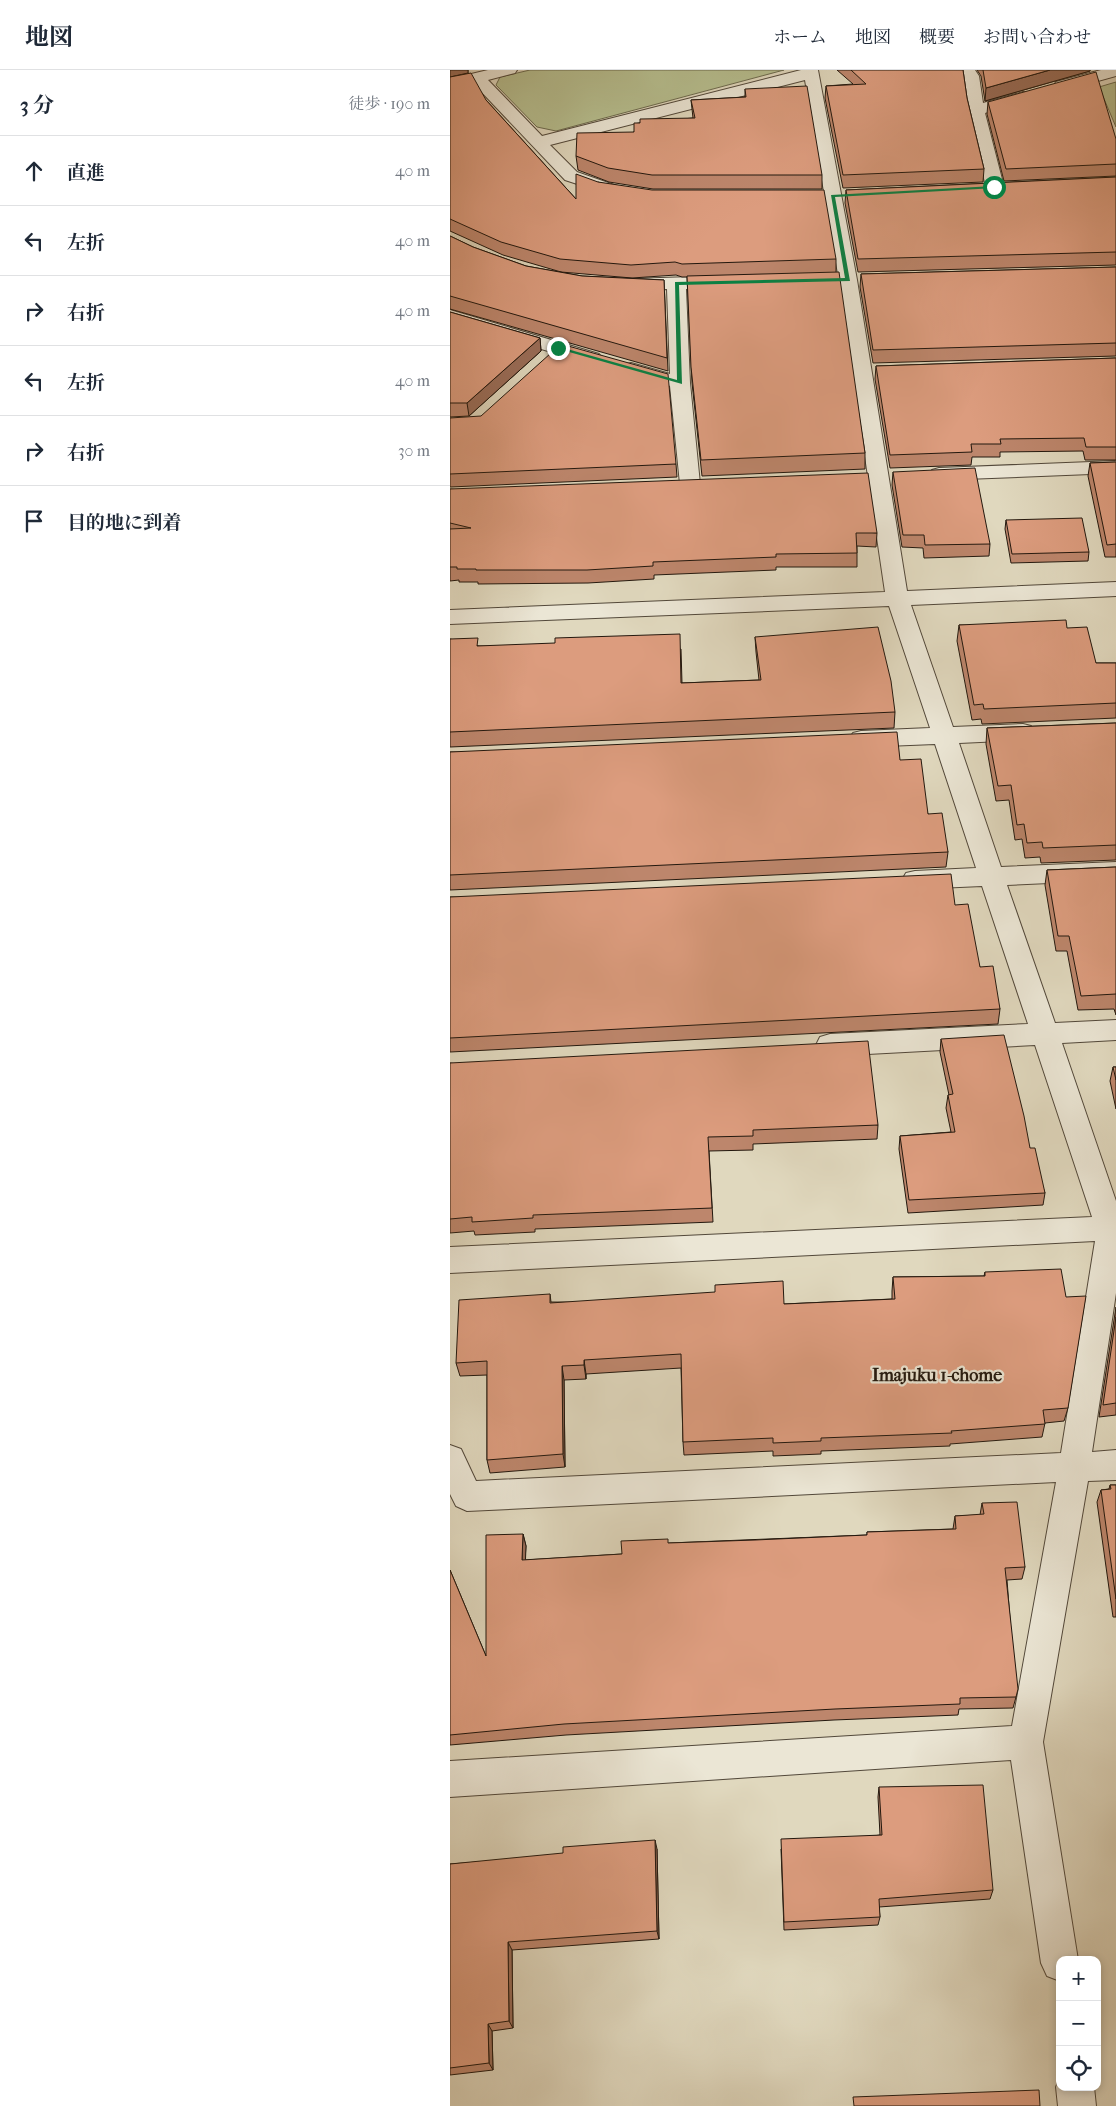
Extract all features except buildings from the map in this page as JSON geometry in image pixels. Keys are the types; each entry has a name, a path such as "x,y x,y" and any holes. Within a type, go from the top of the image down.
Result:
{"street":[{"path":"450,84 509,70"},
{"path":"967,70 970,76 994,187"},
{"path":"976,110 1116,71"},
{"path":"540,142 811,72 842,195 838,280 888,476 897,596 991,877 1114,1228 1026,1742 1059,1956"},
{"path":"477,78 571,176 605,189 624,192"},
{"path":"976,188 1013,187"},
{"path":"813,196 842,195"},
{"path":"838,280 868,279"},
{"path":"614,284 743,282"},
{"path":"676,283 680,383 690,484"},
{"path":"450,316 551,354 610,363 680,383"},
{"path":"861,371 880,370"},
{"path":"888,476 1116,467"},
{"path":"450,617 574,613 897,596 1116,589"},
{"path":"835,741 1049,731"},
{"path":"893,881 1116,871"},
{"path":"807,1047 1116,1030"},
{"path":"450,1260 1114,1228"},
{"path":"450,1459 467,1496 1116,1465"},
{"path":"450,1779 1026,1742"},
{"path":"1075,2091 1077,2106"}],"green space":[{"path":"530,70 784,70 556,131 537,127 496,85 500,77"},
{"path":"1116,82 1116,127 1099,87"}],"district":[{"name":"Imajuku 1-chome","path":"937,1375"}],"route":[{"path":"558,348 680,383 676,283 848,280 832,196 994,187"}]}
